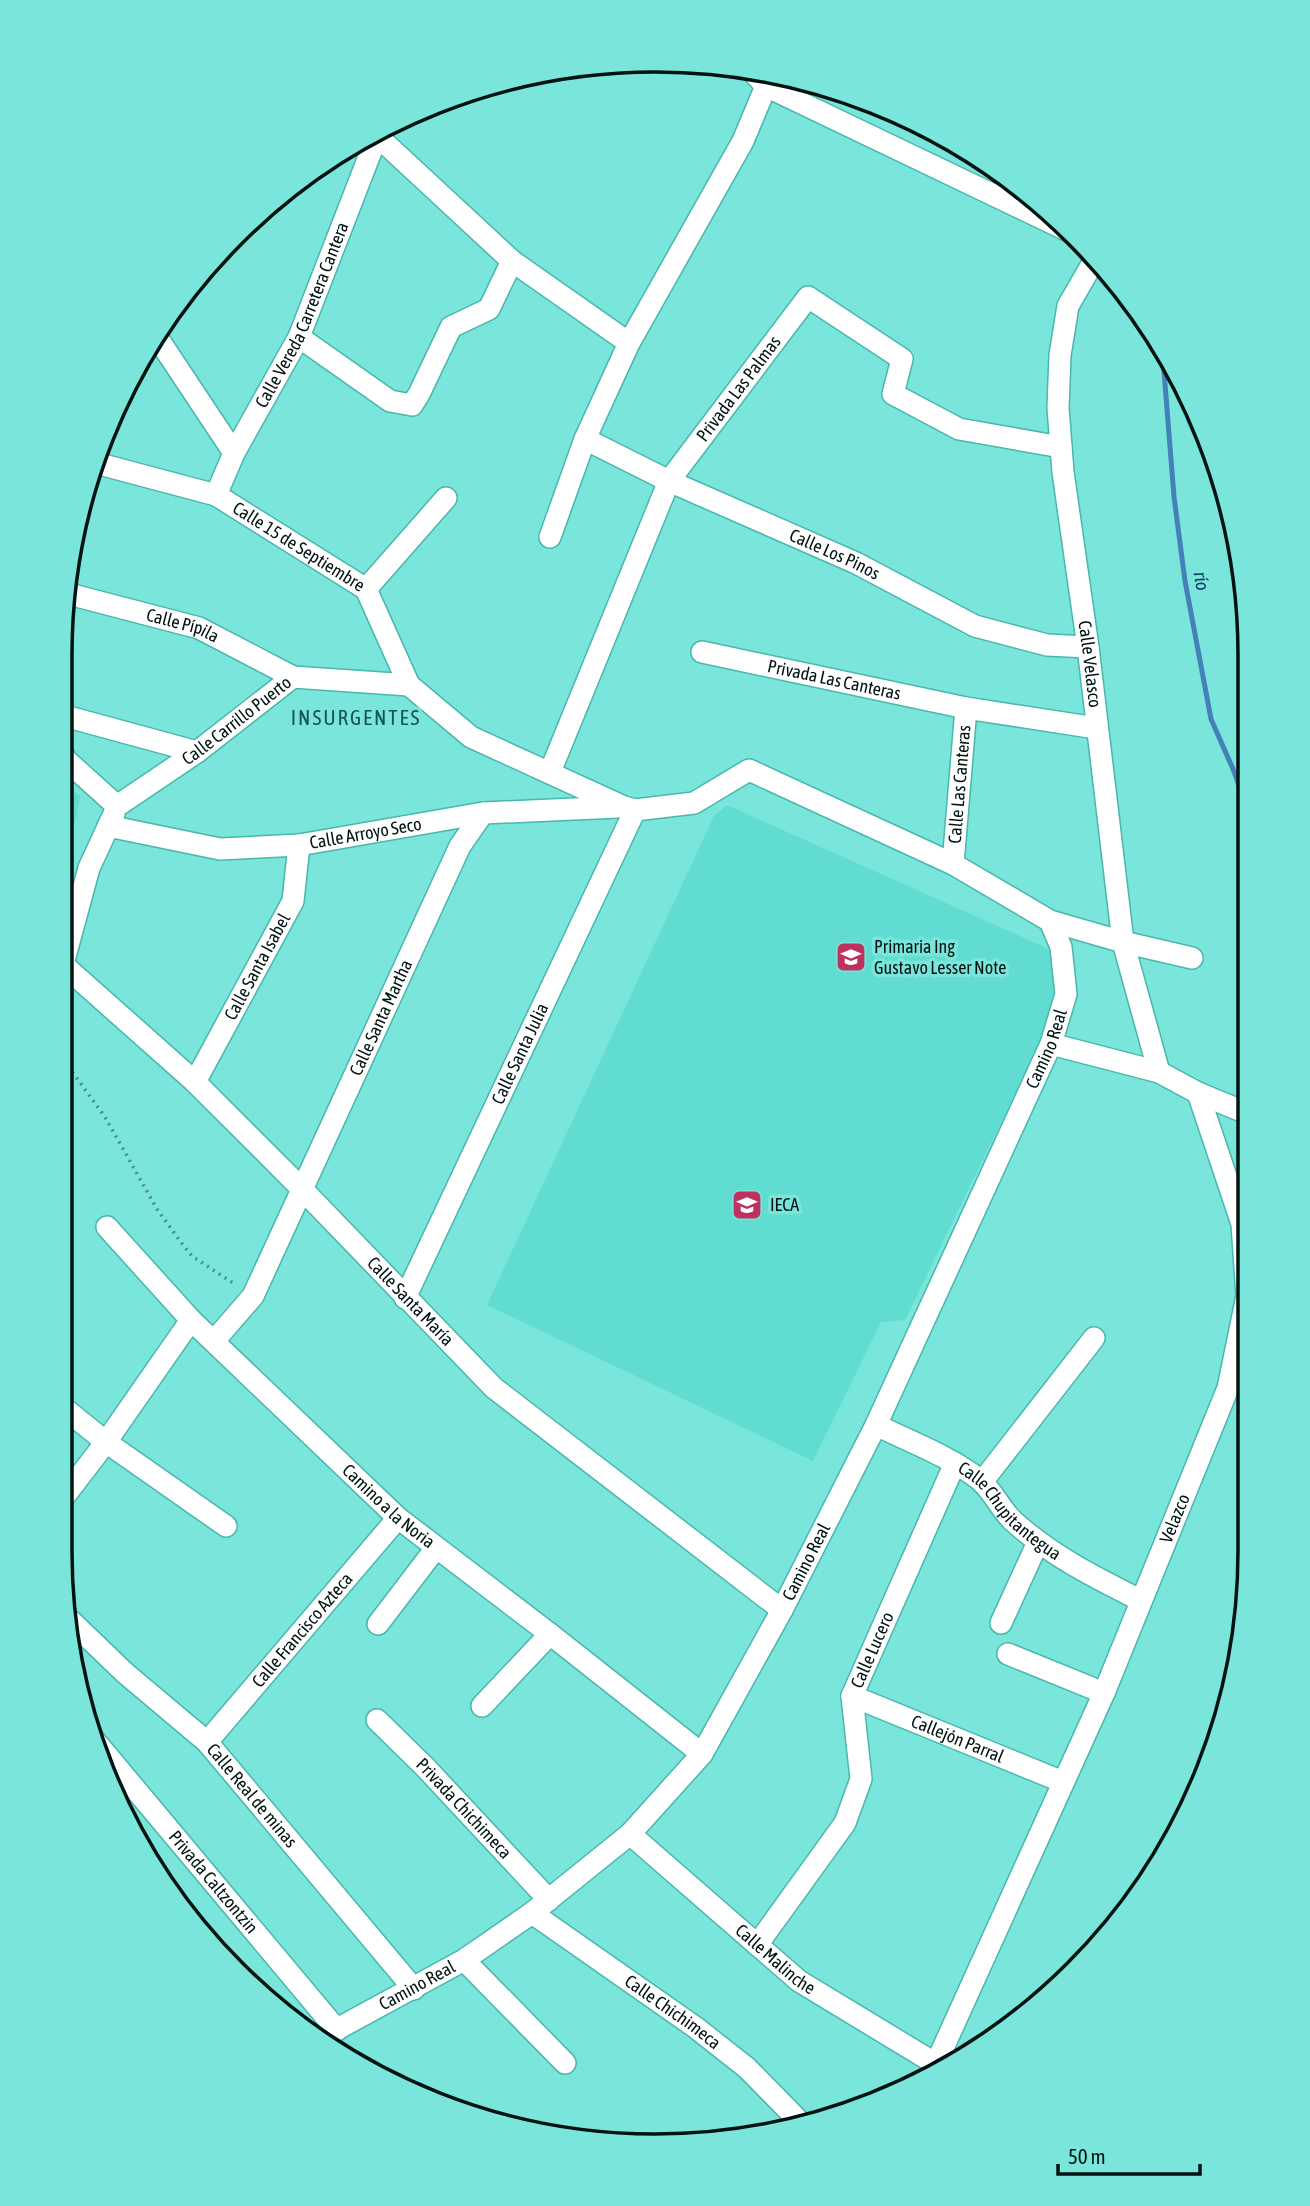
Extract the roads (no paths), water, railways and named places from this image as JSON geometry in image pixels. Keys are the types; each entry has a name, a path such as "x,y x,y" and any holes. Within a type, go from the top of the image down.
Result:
{"street":[{"path":"762,82 1042,218"},
{"path":"550,537 585,439 629,343 743,141 766,86"},
{"path":"382,140 512,261 629,343"},
{"name":"Calle Vereda Carretera Cantera","path":"216,495 234,453 299,337 372,145"},
{"path":"299,337 390,401 412,405 450,327 489,309 512,261"},
{"name":"Calle Velasco","path":"1091,267 1068,306 1060,355 1058,408 1061,447 1123,942 1159,1072"},
{"name":"Privada Las Palmas","path":"669,481 808,297 902,359 893,394 959,429 1061,447"},
{"path":"162,344 234,453"},
{"name":"Calle Los Pinos","path":"585,439 669,481 856,563 975,626 1047,645 1088,647"},
{"name":"Calle 15 de Septiembre","path":"104,465 216,495 366,589 409,685 471,737 629,808"},
{"path":"550,772 669,481"},
{"path":"366,589 446,498"},
{"name":"Calle Pípila","path":"75,596 199,628 293,677"},
{"name":"Privada Las Canteras","path":"702,652 966,708"},
{"name":"Calle Carrillo Puerto","path":"117,806 197,752 293,677 409,685"},
{"name":"Calle Las Canteras","path":"953,864 966,708 1096,728"},
{"path":"72,718 197,752"},
{"path":"72,765 117,806 89,868 72,928"},
{"path":"629,808 694,803 748,770 953,864 1050,921 1192,958"},
{"name":"Calle Arroyo Seco","path":"108,826 220,849 299,845 483,813 629,808"},
{"name":"Calle Santa Julia","path":"405,1298 629,808"},
{"name":"Calle Santa Martha","path":"214,1341 253,1296 460,846 483,813"},
{"path":"437,821 460,846"},
{"name":"Calle Santa Isabel","path":"195,1082 293,901 299,845"},
{"name":"Camino Real","path":"332,2037 464,1961 532,1913 630,1834 702,1754 782,1610 876,1425 1051,1044 1066,994 1061,947 1050,921"},
{"name":"Calle Santa María","path":"72,972 195,1082 494,1388 782,1610"},
{"path":"1051,1044 1159,1072 1198,1093 1238,1109"},
{"name":"Velazco","path":"1198,1093 1238,1212"},
{"name":"Camino a la Noria","path":"107,1227 191,1320 398,1518 702,1754"},
{"path":"72,1486 191,1320"},
{"name":"Velazco","path":"937,2061 1104,1693 1227,1388 1238,1337"},
{"path":"982,1482 1094,1338"},
{"path":"72,1415 106,1442 226,1526"},
{"name":"Calle Chupitantegua","path":"876,1425 955,1464 982,1482 1011,1519 1038,1542 1070,1565 1140,1600"},
{"name":"Calle Lucero","path":"757,1945 845,1823 862,1779 852,1696 955,1464"},
{"name":"Calle Francisco Azteca","path":"207,1742 398,1518"},
{"path":"1001,1623 1038,1542"},
{"path":"378,1624 436,1548"},
{"name":"Calle Real de minas","path":"77,1626 125,1673 207,1742 414,1989"},
{"path":"482,1706 550,1634"},
{"path":"1008,1654 1104,1693"},
{"name":"Callejón Parral","path":"852,1696 1063,1782"},
{"name":"Privada Chichimeca","path":"377,1720 549,1900"},
{"name":"Privada Caltzontzin","path":"112,1763 319,2027"},
{"name":"Calle Malinche","path":"630,1834 799,1981 932,2064"},
{"name":"Calle Chichimeca","path":"532,1913 716,2043 747,2068 795,2117"},
{"path":"464,1961 565,2063"}],"waterway":[{"name":"río","path":"1164,370 1174,497 1185,581 1211,719 1238,783"}],"place":[{"name":"Primaria Ing Gustavo Lesser Note","path":"851,957"},
{"name":"IECA","path":"747,1205"}],"district":[{"name":"INSURGENTES","path":"356,718"}]}
